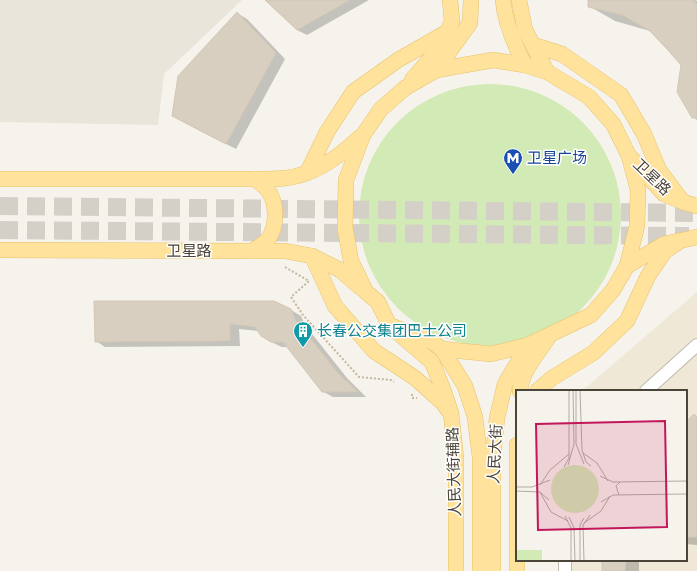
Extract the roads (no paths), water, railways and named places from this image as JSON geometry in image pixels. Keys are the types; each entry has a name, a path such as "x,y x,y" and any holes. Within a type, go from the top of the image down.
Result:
{"main road":[{"path":"0,179 255,179 288,178 307,173 325,165 350,147 363,134 381,109 405,88 442,45 452,21 450,0"},
{"path":"436,70 470,23 471,0"},
{"path":"503,0 507,24 515,46 525,65"},
{"path":"519,0 525,30 547,72"},
{"path":"307,173 327,132 353,92 398,60 447,32"},
{"path":"532,44 562,54 621,95 644,134 659,170 690,204"},
{"path":"363,134 346,180 345,228 351,261 366,292 378,302 389,325 431,341 442,349 491,354 528,345 591,315 613,290 627,266 637,226 638,190 629,156 613,124 589,97 547,72 525,65 493,60 436,70 405,88"},
{"name":"卫星路","path":"629,156 664,194 690,204"},
{"path":"252,251 269,239 274,229 274,201 269,191 255,179"},
{"path":"627,266 664,244 697,237"},
{"path":"538,390 552,378 593,353 627,321 648,276 665,251 680,241"},
{"name":"卫星路","path":"0,250 285,251 312,256 340,270 366,292"},
{"path":"312,256 335,306 374,351 415,378 443,403 450,413"},
{"name":"人民大街辅路","path":"389,325 432,362 443,388 450,413 456,458 456,571"},
{"path":"520,390 520,384 525,373 550,335"},
{"name":"人民大街","path":"493,571 493,457 497,418 505,384 528,345"},
{"name":"人民大街","path":"442,349 465,386 475,417 480,457 480,571"}],"lane":[{"path":"647,390 697,345"}],"tunnel":[{"path":"0,206 697,213"},
{"path":"0,230 689,236"}],"place":[{"name":"卫星广场","path":"513,175"},
{"name":"长春公交集团巴士公司","path":"303,348"}]}
